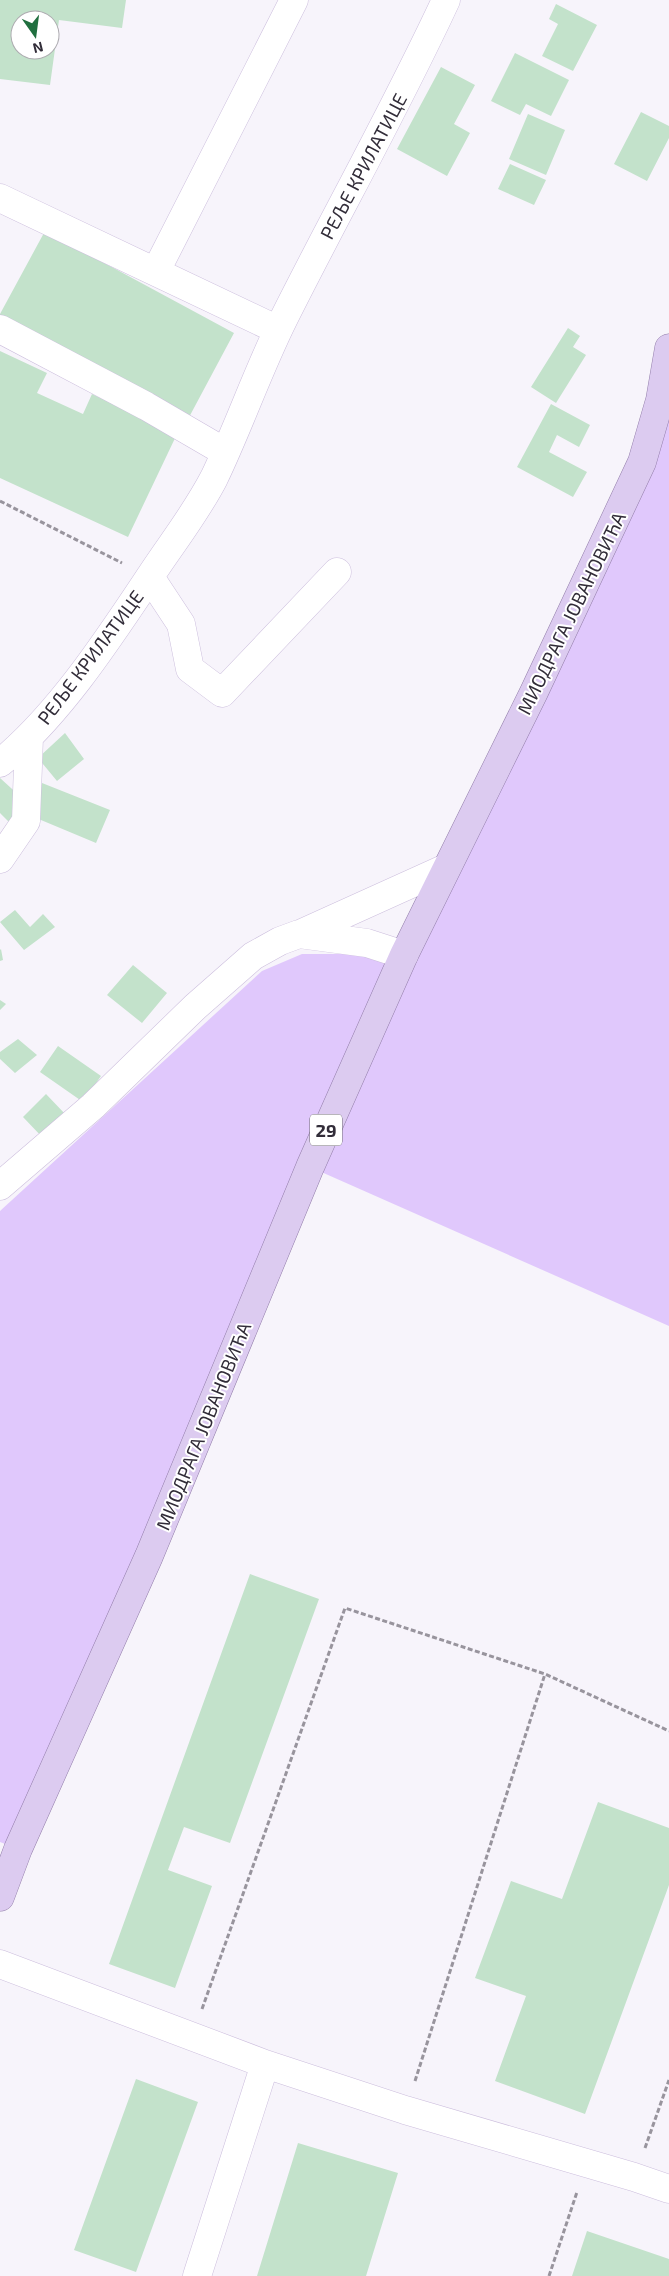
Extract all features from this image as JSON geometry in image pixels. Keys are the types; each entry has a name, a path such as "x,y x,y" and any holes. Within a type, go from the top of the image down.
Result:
{"main road":[{"name":"МИОДРАГА ЈОВАНОВИЋА","path":"0,1897 18,1849 149,1556 310,1167 404,954 534,692 624,501 651,434 668,362"}],"street":[{"path":"156,272 294,0"},
{"name":"РЕЉЕ КРИЛАТИЦЕ","path":"0,763 29,736 64,696 150,577 200,502 225,452 278,330 389,118 446,0"},
{"path":"0,198 278,330"},
{"path":"0,329 146,406 225,452"},
{"name":"РЕЉЕ КРИЛАТИЦЕ","path":"150,577 181,624 190,669 222,693 336,572"},
{"name":"РЕЉЕ КРИЛАТИЦЕ","path":"0,859 26,821 29,736"},
{"path":"0,1186 93,1106 229,976 253,956 280,941 446,868"},
{"path":"299,934 366,943 404,954"},
{"path":"0,1964 191,2038 265,2064 406,2110 669,2189"},
{"path":"197,2276 265,2064"}],"path":[{"path":"0,501 150,577"},
{"path":"191,2038 345,1608 545,1674 669,1730"},
{"path":"406,2110 545,1674"},
{"path":"634,2177 669,2080"},
{"path":"550,2276 587,2163"}],"shaded area":[{"path":"669,369 669,1326 310,1167 18,1849 0,1842 0,1211 262,971 302,954 404,954"}],"building":[{"path":"0,0 126,0 122,28 60,20 60,10 10,10 10,60 53,60 50,85 0,79"},
{"path":"556,4 597,25 573,71 542,56 558,24 549,19"},
{"path":"515,53 569,80 551,116 526,104 520,115 491,101"},
{"path":"441,67 475,85 454,124 470,133 447,176 397,149"},
{"path":"641,112 669,126 669,138 647,181 614,164"},
{"path":"528,114 565,130 546,175 509,159"},
{"path":"510,164 546,180 534,205 498,189"},
{"path":"45,231 234,333 187,421 0,321 0,314"},
{"path":"568,328 580,336 573,347 586,355 556,403 531,387"},
{"path":"0,351 47,373 37,393 83,414 92,394 177,434 128,537 0,478"},
{"path":"551,404 590,425 579,447 557,435 549,452 587,472 573,497 517,467"},
{"path":"65,733 84,759 57,781 38,758"},
{"path":"0,778 22,798 12,825 0,813"},
{"path":"42,783 110,810 96,843 29,815"},
{"path":"15,910 30,927 43,914 55,927 24,950 0,922"},
{"path":"0,950 3,960 0,961"},
{"path":"133,965 167,993 142,1023 107,995"},
{"path":"0,1000 6,1004 0,1010"},
{"path":"18,1039 37,1055 15,1073 0,1059 0,1052"},
{"path":"58,1046 101,1076 83,1102 40,1072"},
{"path":"46,1094 66,1115 43,1138 23,1117"},
{"path":"250,1574 319,1599 230,1843 184,1827 168,1870 212,1886 175,1988 109,1964"},
{"path":"598,1802 669,1828 669,1885 585,2114 495,2081 526,1996 475,1978 511,1881 562,1899"},
{"path":"136,2079 198,2102 136,2272 74,2250"},
{"path":"298,2143 398,2173 366,2276 257,2276"},
{"path":"587,2231 669,2259 669,2276 572,2276"}]}
